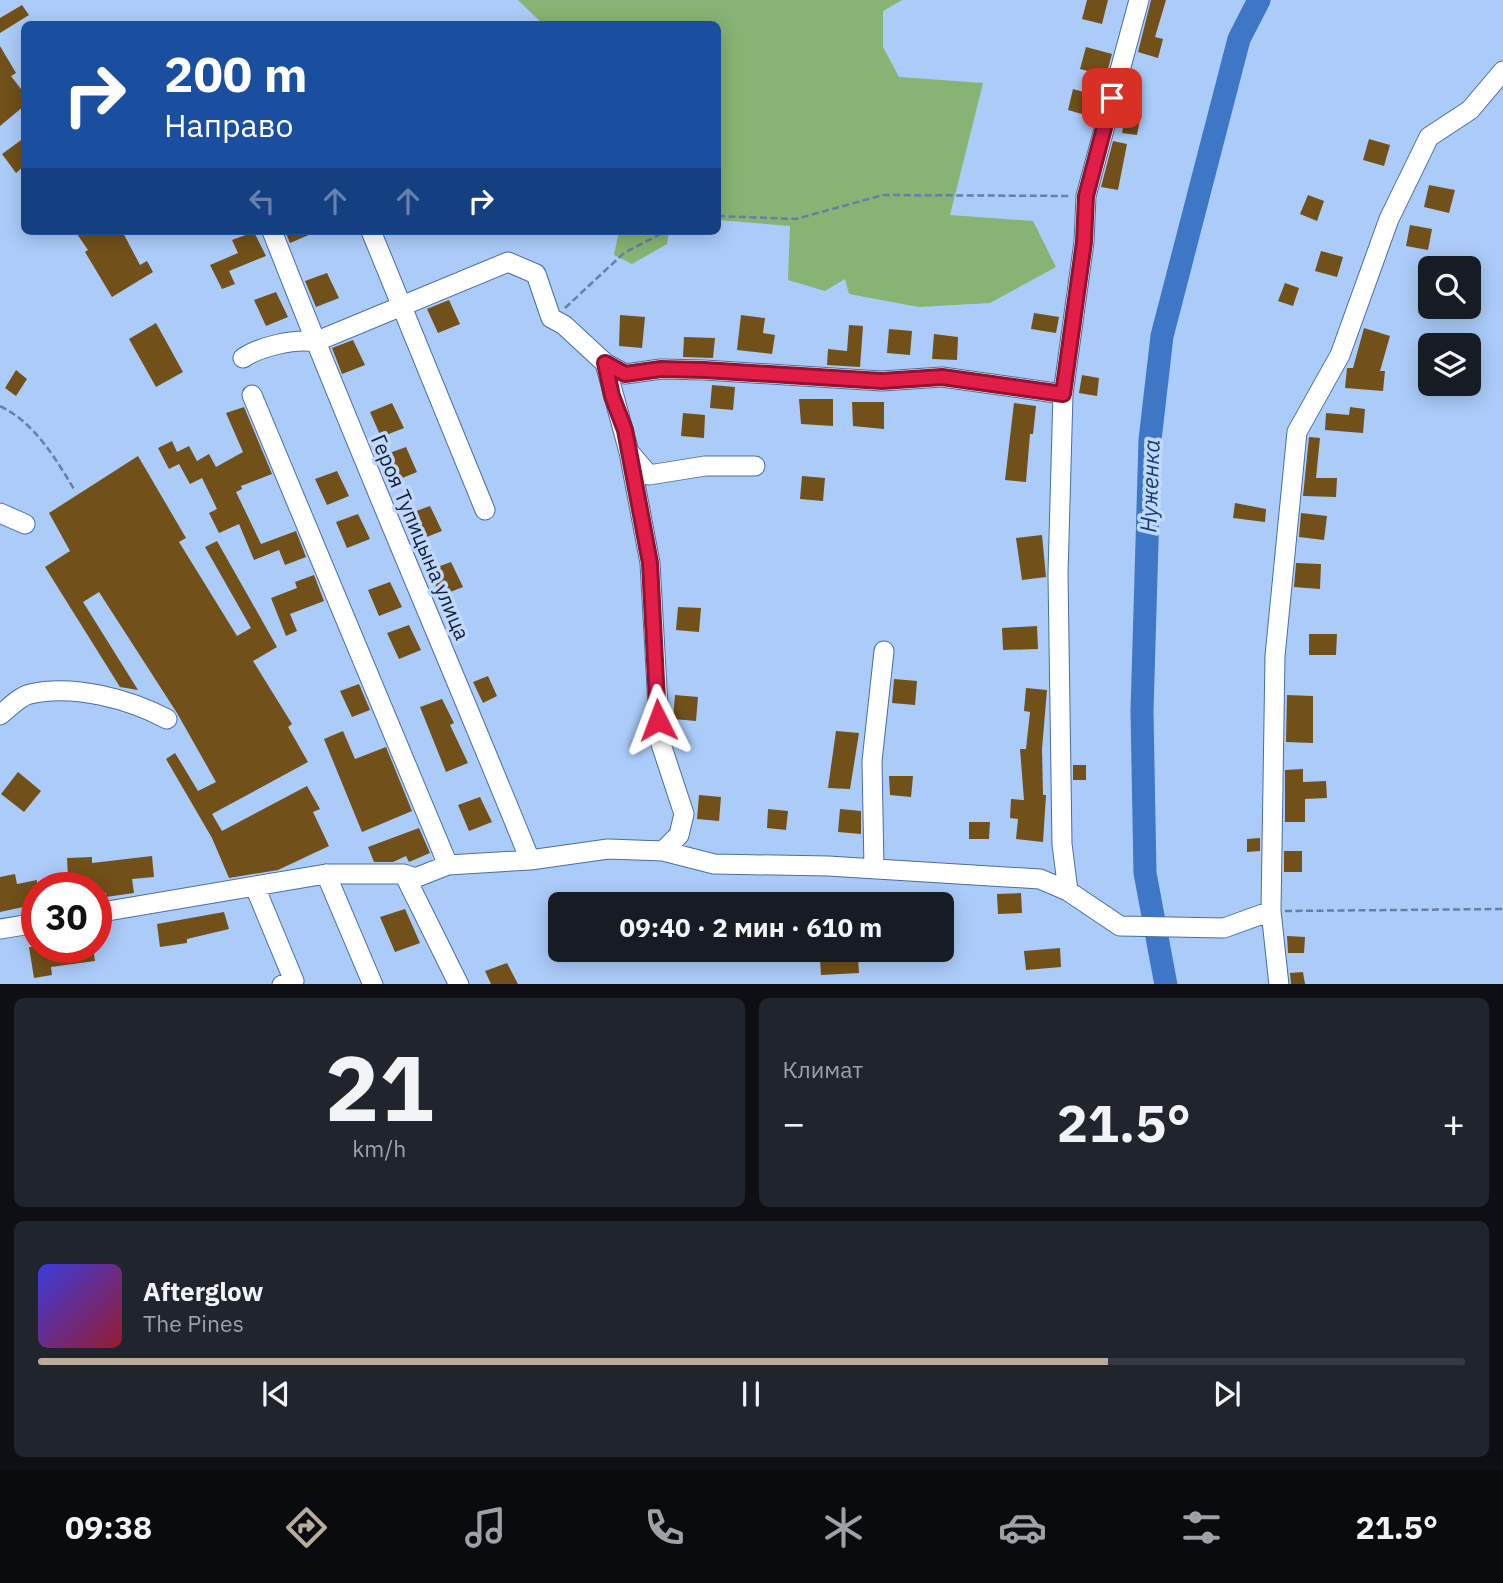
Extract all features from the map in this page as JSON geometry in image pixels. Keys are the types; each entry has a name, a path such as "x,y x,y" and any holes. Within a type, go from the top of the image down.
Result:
{"street":[{"path":"1068,891 1062,844 1059,574 1063,394 1084,242 1086,196 1139,0"},
{"path":"1279,984 1271,912 1275,656 1297,432 1340,355 1389,219 1429,137 1470,110 1503,71"},
{"name":"Героя Тупицына улица","path":"274,235 315,342 530,860"},
{"path":"373,235 485,510"},
{"path":"243,358 254,351 305,340 315,342 508,262 536,274 551,318 564,325 605,363 625,374 661,369 882,381 942,377 1063,394"},
{"path":"605,363 629,452 650,563 660,741 684,814 679,835 663,851"},
{"path":"252,396 448,865"},
{"path":"629,452 649,475 705,466 755,466"},
{"path":"0,513 26,524"},
{"path":"874,868 872,761 884,651"},
{"path":"0,715 28,694 68,692 108,697 167,719"},
{"path":"112,910 326,874 404,874 415,878 448,865 530,860 608,849 663,851 713,864 874,868 1040,879 1068,891 1121,926 1224,928 1271,912"},
{"path":"326,874 373,984"},
{"path":"404,874 459,984"},
{"path":"255,887 294,981 285,984"},
{"path":"0,929 21,926"}],"path":[{"path":"721,216 796,219 883,195 1086,196"},
{"path":"551,318 624,253 658,235"},
{"path":"0,406 11,412 50,449 75,491"},
{"path":"1271,912 1503,909"}],"green space":[{"path":"518,0 902,0 883,11 883,47 899,77 983,83 950,215 1033,221 1056,267 990,303 919,307 849,294 845,279 825,291 788,280 790,226 721,220 721,21 540,21"},
{"path":"618,235 668,235 667,244 632,264 614,255"}],"building":[{"path":"1087,0 1108,0 1102,24 1082,19"},
{"path":"1151,0 1166,0 1155,37 1163,39 1158,58 1138,52"},
{"path":"22,5 29,15 0,33 0,18"},
{"path":"0,46 16,73 11,76 21,89 21,108 0,126"},
{"path":"1086,47 1112,54 1106,76 1080,69"},
{"path":"1073,89 1098,96 1092,117 1068,110"},
{"path":"1127,107 1142,109 1137,135 1122,133"},
{"path":"1369,139 1390,145 1384,166 1363,160"},
{"path":"21,140 21,169 16,173 2,154"},
{"path":"1113,141 1127,144 1118,190 1101,187"},
{"path":"1429,185 1455,190 1449,213 1424,207"},
{"path":"1308,195 1324,201 1317,221 1300,214"},
{"path":"1410,225 1432,229 1428,250 1406,246"},
{"path":"78,235 124,235 140,265 147,261 153,272 112,297 85,252 88,250"},
{"path":"256,235 266,256 229,271 235,284 222,289 210,265 238,253 232,240"},
{"path":"287,235 309,235 290,243"},
{"path":"1321,251 1343,257 1337,277 1315,271"},
{"path":"327,273 339,298 316,307 305,281"},
{"path":"1285,283 1299,288 1293,306 1278,301"},
{"path":"276,292 288,317 266,326 254,300"},
{"path":"449,300 460,324 438,333 427,309"},
{"path":"1034,313 1059,317 1056,333 1031,329"},
{"path":"620,315 645,317 642,348 619,346"},
{"path":"741,315 765,318 763,333 775,335 772,354 737,350"},
{"path":"156,323 183,372 156,387 129,339"},
{"path":"849,325 863,326 860,367 827,365 828,349 847,351"},
{"path":"1364,328 1390,336 1380,371 1385,371 1383,391 1345,388 1347,368 1353,368"},
{"path":"889,329 912,331 910,355 887,353"},
{"path":"934,334 958,337 957,360 932,359"},
{"path":"684,337 715,338 713,358 683,357"},
{"path":"353,340 365,365 342,374 332,348"},
{"path":"16,370 27,379 16,396 5,388"},
{"path":"1082,375 1099,378 1097,396 1079,393"},
{"path":"712,385 735,387 733,410 710,408"},
{"path":"799,399 833,399 833,426 801,424"},
{"path":"852,402 884,402 884,429 853,426"},
{"path":"392,403 404,428 381,437 370,412"},
{"path":"1014,403 1036,406 1033,434 1030,434 1026,482 1005,480"},
{"path":"244,407 272,474 241,486 242,489 236,492 261,544 296,531 306,557 285,565 279,550 254,560 239,524 219,533 209,513 217,509 202,478 190,484 179,464 169,469 158,448 172,441 177,452 189,446 197,461 209,454 216,467 243,452 226,413"},
{"path":"1350,407 1365,409 1363,433 1325,430 1326,413 1349,415"},
{"path":"683,413 705,415 704,438 681,436"},
{"path":"1309,437 1320,438 1316,478 1337,478 1336,497 1303,496"},
{"path":"406,447 417,472 395,481 384,455"},
{"path":"138,456 186,538 179,542 237,636 251,628 205,547 217,541 277,647 253,661 292,724 288,727 308,762 212,814 222,831 307,786 320,809 313,812 329,846 278,870 229,878 212,838 166,759 175,753 198,791 216,782 177,713 99,592 83,602 138,690 120,687 45,567 70,551 49,513"},
{"path":"337,471 349,496 327,505 315,479"},
{"path":"802,476 825,478 823,501 800,499"},
{"path":"1235,503 1266,509 1265,522 1233,518"},
{"path":"430,506 442,531 419,540 408,514"},
{"path":"1301,513 1327,516 1324,540 1299,537"},
{"path":"358,514 370,539 347,548 336,522"},
{"path":"1042,535 1046,577 1022,580 1016,538"},
{"path":"451,562 463,587 440,596 429,570"},
{"path":"1296,563 1321,564 1320,589 1294,587"},
{"path":"314,575 324,601 290,614 297,631 286,636 271,598 297,588 295,582"},
{"path":"390,582 402,607 379,616 368,590"},
{"path":"678,607 701,608 699,632 676,630"},
{"path":"409,625 421,650 399,659 387,633"},
{"path":"1037,626 1038,649 1003,650 1002,628"},
{"path":"1309,634 1337,634 1336,655 1309,655"},
{"path":"488,676 497,696 483,703 473,682"},
{"path":"894,679 917,681 915,705 892,703"},
{"path":"359,684 370,710 352,717 340,691"},
{"path":"1026,688 1047,690 1042,749 1043,795 1046,795 1043,842 1016,839 1018,819 1010,818 1011,799 1024,800 1020,749 1026,749 1030,712 1024,711"},
{"path":"675,695 698,697 696,721 673,719"},
{"path":"1287,695 1313,696 1313,743 1286,742"},
{"path":"442,699 454,723 450,725 468,763 446,772 420,707"},
{"path":"343,731 355,759 386,747 412,811 362,832 324,739"},
{"path":"836,731 859,733 850,789 828,788"},
{"path":"1073,765 1086,765 1086,780 1073,780"},
{"path":"1303,769 1303,782 1326,781 1327,798 1305,799 1305,822 1285,822 1285,770"},
{"path":"18,772 41,791 24,812 1,794"},
{"path":"889,776 913,776 911,797 890,795"},
{"path":"699,795 721,797 719,821 697,819"},
{"path":"480,797 492,822 469,831 458,805"},
{"path":"768,809 788,811 786,830 767,828"},
{"path":"840,809 861,811 861,834 838,832"},
{"path":"969,822 990,822 989,839 969,839"},
{"path":"419,828 430,853 409,862 406,856 393,862 374,862 368,847"},
{"path":"1260,838 1260,851 1247,852 1247,839"},
{"path":"1284,851 1302,851 1302,872 1284,872"},
{"path":"152,856 154,877 132,879 134,893 112,896 112,872 68,872 67,858 92,857 92,863"},
{"path":"15,874 17,884 21,883 21,907 0,912 0,877"},
{"path":"1021,893 1022,913 998,914 997,894"},
{"path":"405,909 420,943 395,952 380,917"},
{"path":"224,912 229,929 187,939 187,943 160,947 157,924"},
{"path":"1287,936 1305,937 1304,953 1288,953"},
{"path":"1060,948 1061,967 1026,970 1024,951"},
{"path":"820,962 858,962 859,973 821,975"},
{"path":"32,963 80,963 51,967 52,975 34,978"},
{"path":"507,963 518,984 491,984 485,971"},
{"path":"1303,972 1305,984 1291,984 1290,973"}],"waterway":[{"name":"Нуженка","path":"1166,984 1145,873 1142,712 1150,440 1162,336 1239,39 1259,0"}],"route":[{"path":"658,720 650,563 625,430 612,396 609,371 605,363 625,374 661,369 882,381 942,377 1063,394 1084,242 1086,196 1112,98"}]}
